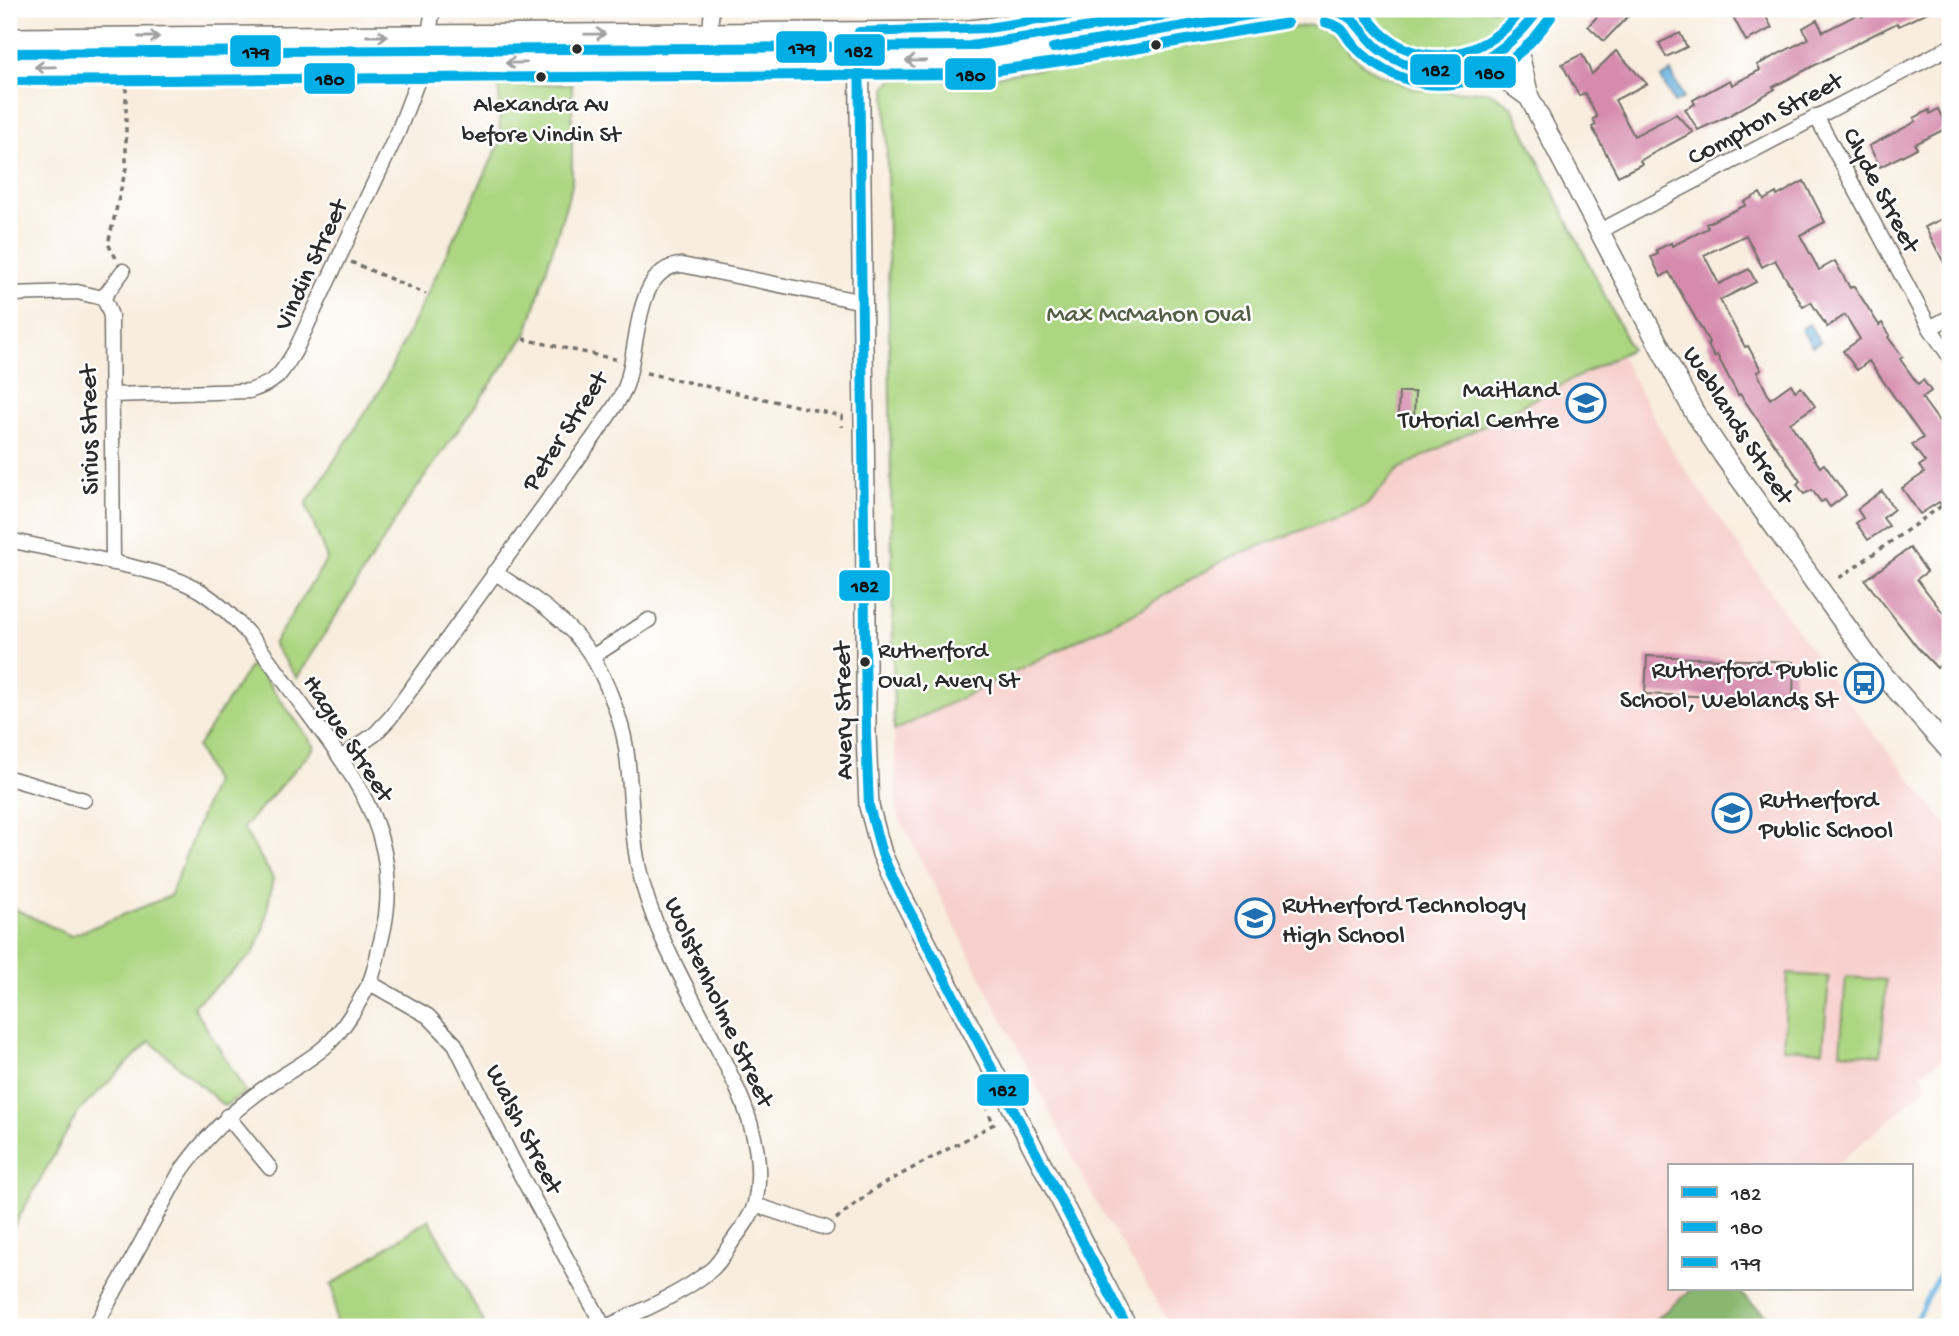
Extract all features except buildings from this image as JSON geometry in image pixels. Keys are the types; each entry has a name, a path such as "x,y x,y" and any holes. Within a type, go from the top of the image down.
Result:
{"main road":[{"path":"9,38 859,32 988,28 1107,9"},
{"path":"9,67 971,60 1001,57 1199,16 1285,9"},
{"path":"1331,9 1349,14 1372,43 1387,55 1405,63 1443,70 1482,63 1499,54 1516,41 1539,9"},
{"name":"Avery Street","path":"859,32 866,734 870,806 875,834 896,885 1127,1327"},
{"name":"Weblands Street","path":"1516,41 1529,97 1601,231 1666,361 1716,443 1878,670 1950,751"},
{"name":"Weblands Street","path":"1482,63 1529,97"}],"street":[{"name":"Vindin Street","path":"111,395 249,391 270,384 282,372 295,351 398,132 424,64 433,9"},
{"path":"706,60 712,9"},
{"name":"Compton Street","path":"1601,231 1950,47"},
{"name":"Clyde Street","path":"1816,116 1930,328 1950,357"},
{"name":"Peter Street","path":"341,758 375,734 390,718 596,434 625,388 646,295 654,279 665,268 674,265 763,280 863,302"},
{"path":"9,294 77,292 103,298 123,271"},
{"name":"Sirius Street","path":"103,298 110,316 113,563"},
{"path":"1930,328 1950,317"},
{"name":"Hague Street","path":"9,540 163,575 200,590 228,612 249,633 341,758 378,824 388,869 384,930 370,983 348,1018 329,1043 227,1116 193,1154 179,1174 95,1327"},
{"name":"Wolstenholme Street","path":"495,572 549,610 592,657 603,678 626,745 638,868 647,899 667,949 740,1092 757,1144 759,1167 755,1205 746,1224 715,1267 696,1281 605,1327"},
{"path":"592,657 649,620"},
{"path":"9,778 84,800"},
{"name":"Walsh Street","path":"370,983 428,1016 455,1044 512,1159 605,1327"},
{"path":"227,1116 271,1168"},
{"path":"755,1205 826,1228"}],"lane":[{"path":"81,37 82,66"}],"path":[{"path":"123,271 108,244 126,168 126,85"},
{"path":"340,257 426,295"},
{"path":"523,339 842,416 842,427"},
{"path":"1839,578 1950,500"},
{"path":"826,1228 845,1209 876,1188 995,1124 987,1110"}],"shaded area":[{"name":"Rutherford Technology High School","path":"1620,355 1673,452 1837,687 1950,829 1950,1053 1921,1073 1927,1087 1837,1164 1668,1164 1668,1290 1691,1290 1647,1327 1172,1327 1097,1204 897,813 894,731 1139,610 1228,558 1366,506 1399,469"}],"green space":[{"path":"449,9 594,9 594,12 453,14"},
{"path":"1362,9 1530,9 1502,42 1485,52 1466,58 1445,59 1405,50 1373,26"},
{"name":"Max McMahon Oval","path":"1310,25 1330,31 1351,54 1374,72 1413,88 1453,92 1488,91 1512,107 1631,349 1399,469 1366,506 1228,558 1139,610 894,731 886,86 896,78 997,76"},
{"path":"572,84 572,185 527,333 407,502 297,678 273,644 327,559 306,504 381,389 500,143 499,85"},
{"path":"253,662 315,747 243,828 273,878 263,932 253,954 193,1006 246,1092 224,1106 150,1041 78,1112 9,1235 9,906 71,936 170,896 214,782 197,747"},
{"path":"1788,974 1829,977 1823,1051 1783,1048"},
{"path":"1846,977 1886,980 1881,1055 1840,1052"},
{"path":"429,1219 486,1327 336,1327 334,1291 331,1285"},
{"path":"1691,1290 1736,1290 1780,1327 1647,1327"}],"water":[{"path":"1671,72 1684,98 1674,103 1661,78"},
{"path":"1809,324 1820,342 1812,346 1801,329"}],"waterway":[{"path":"1912,1327 1950,1253"}],"transit line":[{"name":"182","path":"1107,9 988,28 859,32 866,734 869,806 882,854 1127,1327"},
{"name":"179","path":"9,53 970,46 1203,9"},
{"name":"182","path":"1053,48 1285,9"},
{"name":"182","path":"1331,9 1351,19 1380,50 1402,63 1425,69 1447,70 1468,66 1488,57 1507,44 1539,9"},
{"name":"179","path":"1361,9 1382,34 1404,48 1422,54 1441,55 1460,53 1494,37 1522,9"},
{"name":"180","path":"1325,22 1340,28 1371,61 1399,76 1424,83 1448,84 1472,80 1494,70 1515,56 1551,17"},
{"name":"180","path":"9,81 971,74 1287,23"}],"place":[{"name":"Alexandra Av before Vindin St","path":"541,77"},
{"name":"Maitland Tutorial Centre","path":"1586,403"},
{"name":"Rutherford Oval, Avery St","path":"865,662"},
{"name":"Rutherford Public School, Weblands St","path":"1864,683"},
{"name":"Rutherford Public School","path":"1732,813"},
{"name":"Rutherford Technology High School","path":"1255,918"}]}
